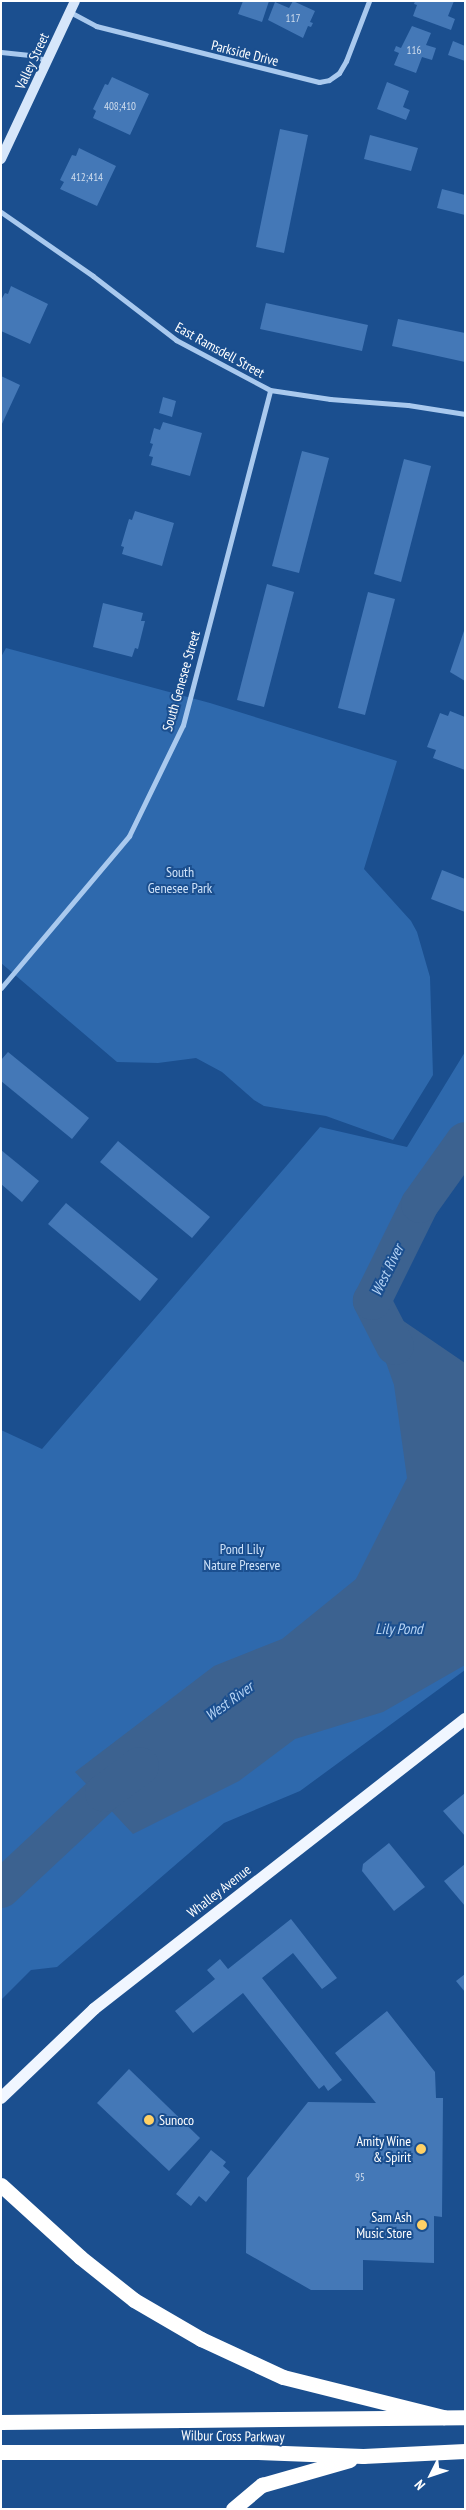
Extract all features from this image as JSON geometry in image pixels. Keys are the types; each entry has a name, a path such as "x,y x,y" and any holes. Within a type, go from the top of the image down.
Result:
{"highway":[{"path":"1,2186 80,2257 134,2300 202,2339 283,2377 444,2417"},
{"name":"Wilbur Cross Parkway","path":"1,2422 465,2417"},
{"name":"Wilbur Cross Parkway","path":"1,2452 258,2452 362,2456 465,2451"},
{"path":"233,2509 262,2485 362,2456"}],"main road":[{"name":"Whalley Avenue","path":"1,2098 94,2009 465,1719"}],"street":[{"name":"Valley Street","path":"1,159 76,1"},
{"name":"Parkside Drive","path":"70,12 96,26 319,82 329,80 339,74 369,1"},
{"path":"1,52 32,55 47,61"},
{"name":"East Ramsdell Street","path":"1,212 94,276 176,340 270,390 330,399 408,405 465,414"},
{"name":"South Genesee Street","path":"1,988 129,836 183,725 270,390"}],"green space":[{"name":"South Genesee Park","path":"6,648 210,703 397,761 364,869 411,921 417,932 430,977 433,1075 393,1140 326,1116 264,1106 254,1100 222,1072 196,1058 158,1063 117,1062 1,963 1,657"},
{"name":"Pond Lily Nature Preserve","path":"465,1052 465,1160 383,1261 360,1293 465,1368 465,1670 300,1791 224,1823 57,1967 31,1970 1,2000 1,1430 42,1449 320,1127 407,1147"}],"water":[{"name":"Lily Pond","path":"361,1292 465,1363 465,1665 383,1712 295,1739 239,1781 133,1834 75,1772 214,1666 282,1639 356,1579 407,1478 394,1385"}],"building":[{"path":"243,1 269,1 262,22 238,14"},
{"path":"293,1 315,11 310,22 313,23 311,27 308,26 303,38 268,20 275,2 289,8"},
{"path":"415,1 454,1 448,16 455,19 451,30 413,16 417,5 414,4"},
{"path":"412,26 431,33 426,45 436,48 432,60 422,57 416,73 394,65 399,53 394,51 396,46 401,48"},
{"path":"453,41 465,46 465,61 448,55"},
{"path":"112,77 149,94 130,135 93,118 96,111 93,109 105,84 108,85"},
{"path":"387,82 409,91 403,107 410,110 406,120 377,109"},
{"path":"280,129 308,135 284,253 256,247"},
{"path":"370,135 418,148 411,171 364,159"},
{"path":"79,148 116,166 97,206 60,189 64,182 60,180 72,155 76,156"},
{"path":"442,189 465,195 465,215 437,208"},
{"path":"11,286 48,304 30,344 1,331 1,300 5,293 8,294"},
{"path":"266,303 368,325 362,351 260,329"},
{"path":"398,319 465,333 465,362 392,346"},
{"path":"1,376 20,385 1,426"},
{"path":"163,397 176,401 172,417 159,413"},
{"path":"163,422 202,433 190,476 151,465 153,457 149,456 153,444 150,443 154,428 160,430"},
{"path":"302,451 329,458 299,573 272,566"},
{"path":"404,459 431,466 401,582 374,574"},
{"path":"135,511 174,523 162,566 122,554 124,547 121,546 129,519 132,520"},
{"path":"267,584 294,592 264,707 237,700"},
{"path":"368,592 395,599 365,715 338,708"},
{"path":"103,603 143,613 141,621 145,621 138,649 135,648 132,657 93,647"},
{"path":"465,628 465,681 450,672"},
{"path":"450,711 465,717 465,770 433,758 436,750 427,747 440,713 448,716"},
{"path":"442,870 465,879 465,912 431,899"},
{"path":"8,1052 89,1118 72,1139 1,1081 1,1060"},
{"path":"118,1141 210,1217 192,1238 100,1162"},
{"path":"1,1150 39,1181 22,1202 1,1184"},
{"path":"66,1203 158,1279 140,1301 48,1224"},
{"path":"465,1793 465,1836 443,1811"},
{"path":"389,1843 425,1887 394,1911 362,1871 363,1864"},
{"path":"465,1864 465,1906 444,1881"},
{"path":"291,1919 337,1978 322,1989 293,1953 262,1978 342,2080 328,2091 324,2085 319,2089 243,1993 193,2033 175,2011 215,1979 207,1970 220,1959 228,1969"},
{"path":"465,1974 465,1992 456,1981"},
{"path":"387,2011 435,2072 436,2098 443,2098 442,2217 434,2216 434,2263 363,2260 363,2290 311,2290 246,2253 247,2178 308,2102 376,2103 335,2053"},
{"name":"Sunoco","path":"129,2069 200,2138 169,2171 97,2103"},
{"path":"211,2150 226,2162 223,2166 230,2172 206,2202 199,2196 191,2206 176,2194"}],"waterway":[{"name":"West River","path":"395,1346 372,1301 420,1204 465,1141"},
{"name":"West River","path":"1,1889 104,1793 140,1766"}],"place":[{"name":"Sunoco","path":"149,2120"},
{"name":"Amity Wine & Spirit","path":"421,2149"},
{"name":"Sam Ash Music Store","path":"422,2225"}]}
